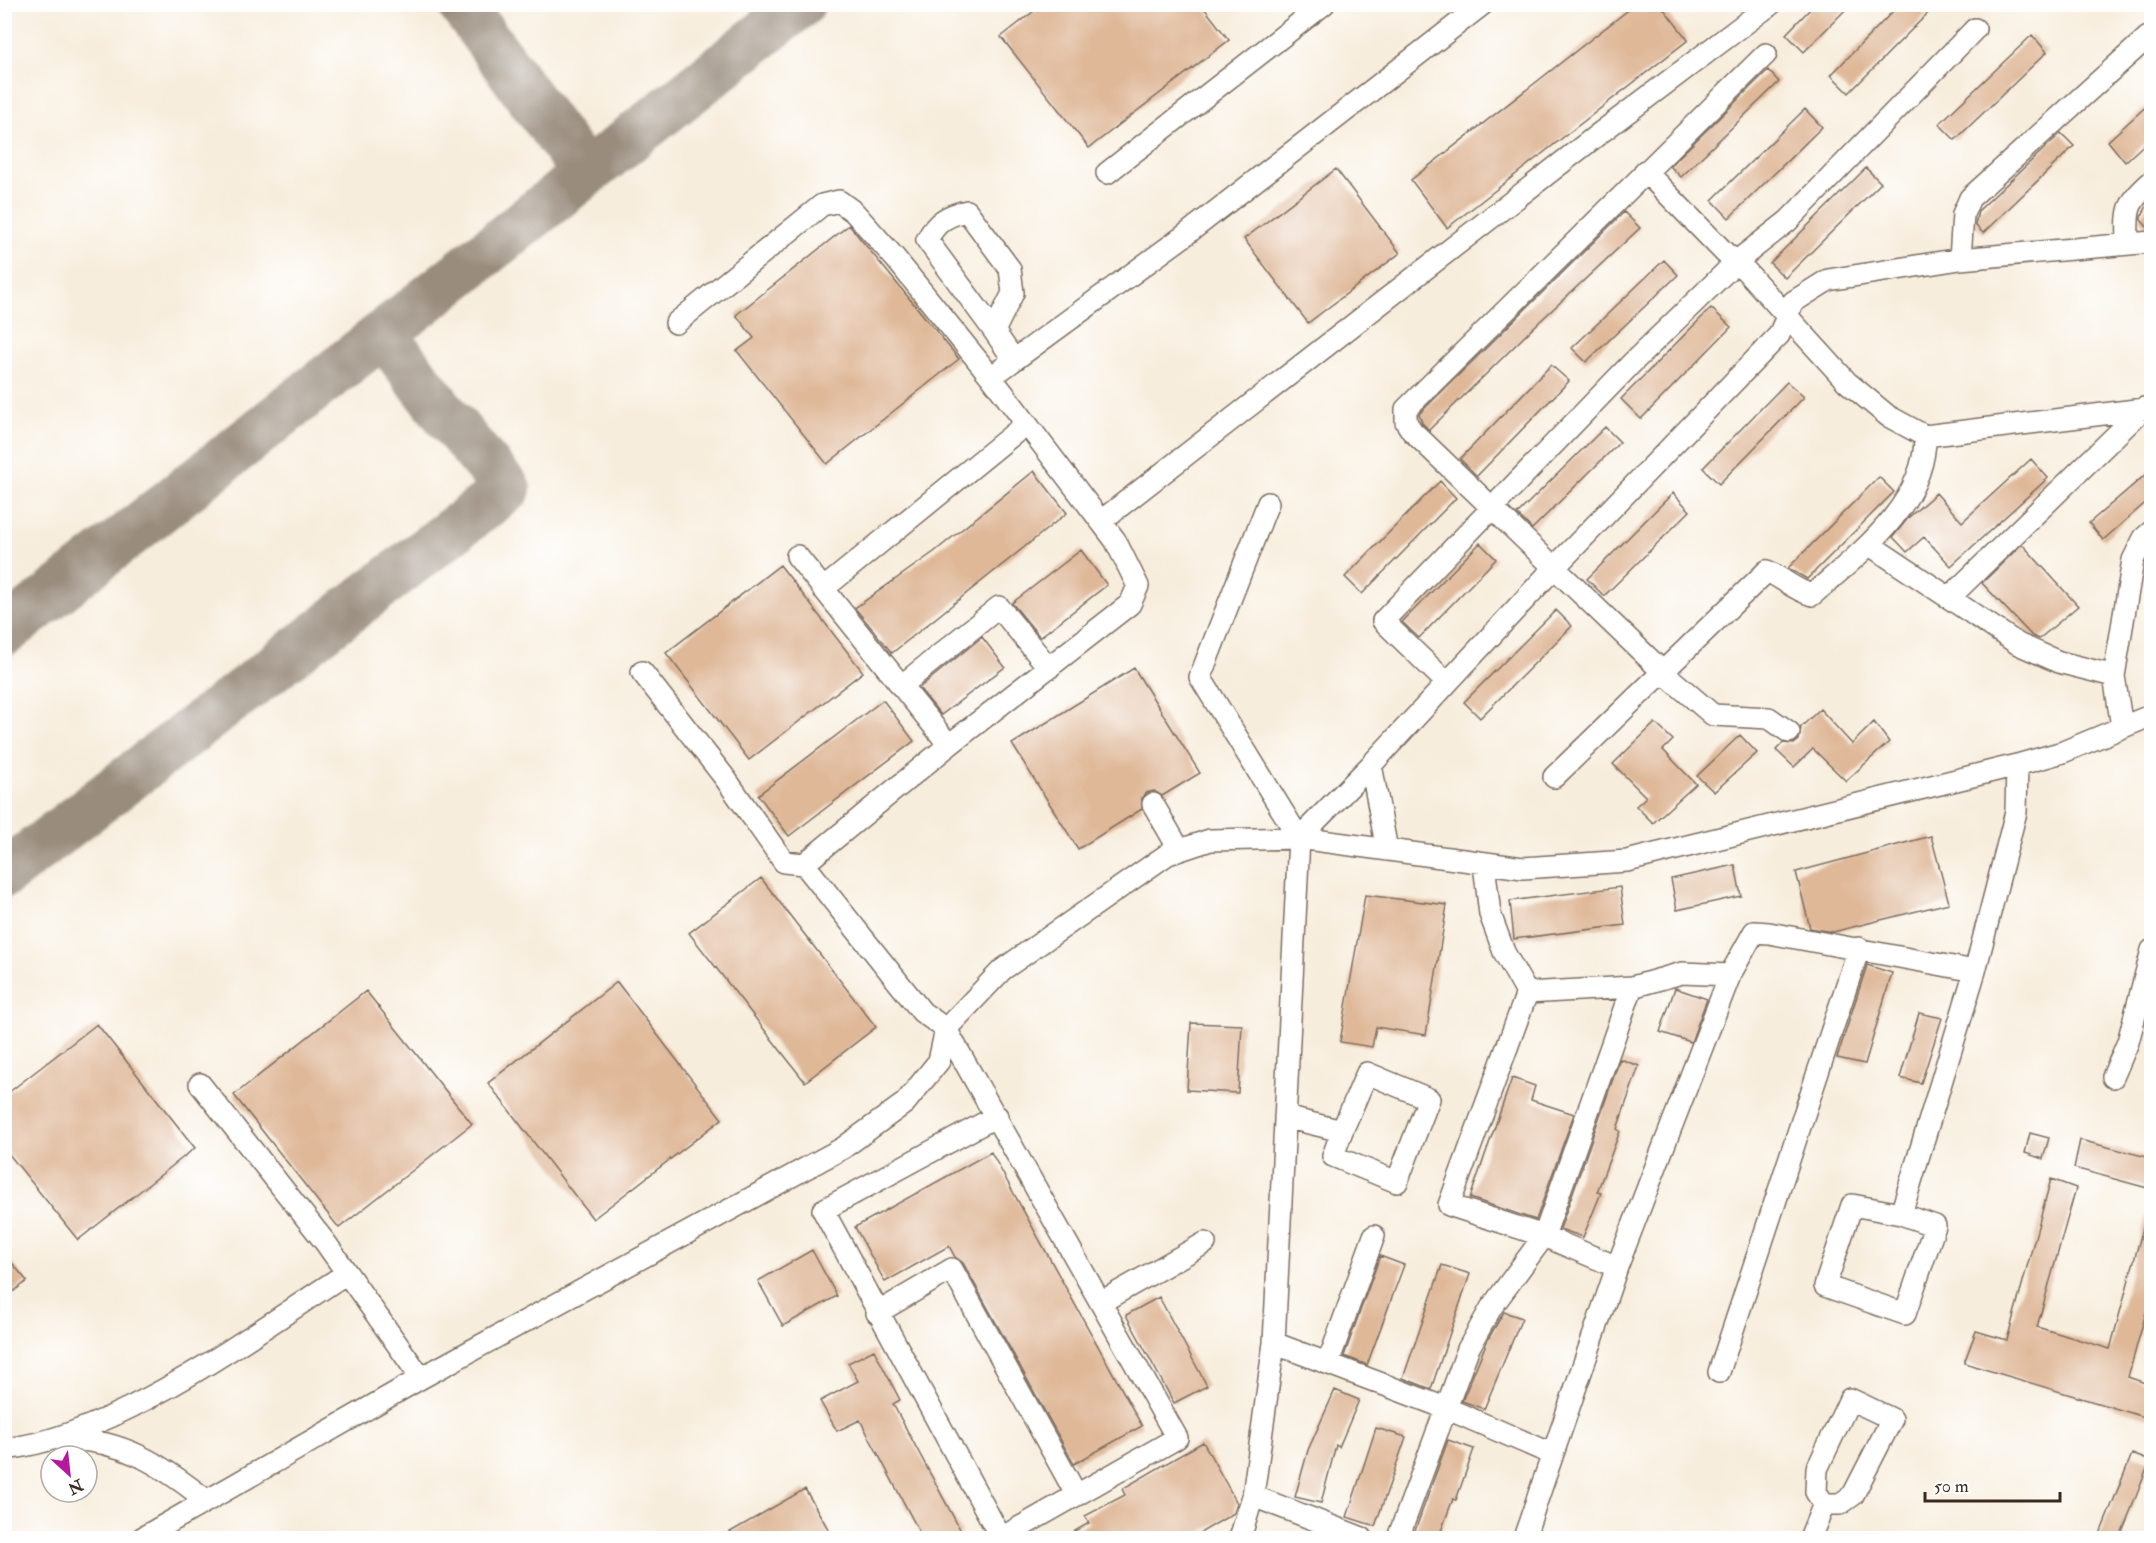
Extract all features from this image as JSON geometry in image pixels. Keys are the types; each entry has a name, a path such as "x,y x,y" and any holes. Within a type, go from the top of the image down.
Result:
{"street":[{"path":"1107,173 1324,4"},
{"path":"991,377 1184,236 1483,4"},
{"path":"1101,521 1770,4"},
{"path":"1446,682 1383,621 1632,362 1737,261 1788,221 1975,28"},
{"path":"1960,259 1963,214 1970,198 2148,37"},
{"path":"1766,54 1406,409 1406,422 1664,673 1713,715 1769,718 1789,732"},
{"path":"1646,171 1726,254 1737,261 1847,382 1888,416 1925,436 2148,408"},
{"path":"2128,243 2127,220 2132,198 2151,181"},
{"path":"642,672 784,862 804,864 949,745 1130,604 1138,586 1115,540 991,377 895,258 854,212 839,201 822,205 676,323"},
{"path":"994,331 1013,293 1011,269 967,212 951,214 935,225 927,240 1014,360"},
{"path":"1299,837 1371,765 1446,682 1779,334 1793,302 1828,280 1960,259 2151,242"},
{"path":"1949,598 2148,408"},
{"path":"823,588 1026,424"},
{"path":"1554,777 1767,572 1783,578 1794,590 1812,595 1870,544 1914,489 1926,455 1925,436"},
{"path":"1240,1539 1253,1496 1274,1343 1299,837 1200,677 1268,503"},
{"path":"2122,727 2114,676 2133,560 2144,538 2151,531"},
{"path":"1870,544 2018,644 2060,662 2114,676"},
{"path":"797,556 949,745"},
{"path":"901,686 999,607 1049,668"},
{"path":"142,1539 421,1377 843,1148 905,1103 939,1061 946,1029 1002,970 1168,854 1179,849 1210,840 1299,837 1523,868 1627,861 2017,765 2063,752 2151,715"},
{"path":"1371,765 1387,850"},
{"path":"1901,1214 1975,971 2016,812 2017,765"},
{"path":"1153,804 1179,849"},
{"path":"804,864 922,1012 946,1029 997,1116 1177,1438 1001,1538 823,1210 997,1116"},
{"path":"1484,864 1490,914 1504,952 1527,993 1449,1205 1544,1236 1617,1267"},
{"path":"1524,1539 1617,1267 1730,975 1754,932 1858,948 1975,971"},
{"path":"1719,1372 1858,948"},
{"path":"2113,1077 2128,1042 2151,950"},
{"path":"1527,993 1632,987 1682,973 1730,975"},
{"path":"1398,1539 1448,1409 1468,1349 1491,1308 1544,1236 1632,987"},
{"path":"1367,1073 1429,1098 1397,1182 1333,1156 1341,1131 1367,1073"},
{"path":"200,1084 347,1273 421,1377"},
{"path":"1285,1117 1341,1131"},
{"path":"1852,1205 1901,1214 1935,1226 1905,1314 1825,1286 1852,1205"},
{"path":"1328,1364 1374,1236"},
{"path":"1101,1302 1205,1243"},
{"path":"877,1312 952,1269 1076,1494"},
{"path":"52,1441 126,1408 198,1370 347,1273"},
{"path":"1274,1343 1448,1409 1552,1454"},
{"path":"1850,1399 1893,1419 1853,1495 1840,1504 1824,1504 1816,1492 1817,1469 1850,1399"},
{"path":"4,1449 82,1438 120,1446 166,1468 206,1500"},
{"path":"1253,1496 1362,1539"},
{"path":"1810,1539 1824,1504"}],"building":[{"path":"1043,4 1201,4 1229,40 1089,148 1001,37"},
{"path":"1636,4 1660,4 1688,40 1447,228 1411,180"},
{"path":"1815,4 1851,4 1804,52 1786,34"},
{"path":"1900,4 1937,4 1849,93 1831,75"},
{"path":"2032,35 2047,52 1955,140 1939,124"},
{"path":"1768,70 1779,82 1681,177 1670,166"},
{"path":"2151,102 2151,138 2125,162 2108,141"},
{"path":"1805,109 1822,127 1729,218 1712,200"},
{"path":"2061,133 2074,146 1983,233 1975,225 1978,211"},
{"path":"1866,168 1881,183 1785,278 1770,263"},
{"path":"1336,169 1400,253 1308,323 1244,239"},
{"path":"2151,199 2151,229 2149,229 2141,217"},
{"path":"1624,212 1640,228 1537,324 1429,430 1422,423 1419,414"},
{"path":"849,225 959,359 827,464 737,351 754,338 736,315"},
{"path":"1664,260 1678,275 1586,362 1572,348"},
{"path":"1711,308 1731,327 1641,419 1621,399"},
{"path":"1551,365 1569,381 1477,476 1460,459"},
{"path":"1787,382 1804,397 1719,484 1703,468"},
{"path":"1605,427 1620,442 1532,529 1517,514"},
{"path":"2031,459 2048,478 1951,566 1924,537 1907,552 1893,537 1908,518 1936,493 1962,522"},
{"path":"2151,470 2151,498 2103,540 2089,523"},
{"path":"1034,471 1067,513 892,653 855,608 934,552"},
{"path":"1879,477 1894,492 1807,579 1788,568"},
{"path":"1440,481 1456,498 1362,594 1345,577"},
{"path":"1673,493 1690,511 1604,596 1587,579"},
{"path":"1480,543 1496,559 1419,638 1402,622"},
{"path":"2022,544 2078,606 2039,639 2032,636 1982,583"},
{"path":"1081,550 1107,585 1040,637 1012,603"},
{"path":"780,565 863,672 749,760 666,653"},
{"path":"1556,610 1572,626 1480,718 1464,702"},
{"path":"982,637 1005,667 941,715 919,688"},
{"path":"1134,668 1200,773 1162,796 1154,791 1146,793 1142,798 1142,809 1078,849 1012,744"},
{"path":"883,700 914,741 789,836 758,795"},
{"path":"1820,709 1852,744 1874,722 1889,742 1846,781 1813,749 1794,767 1776,750 1783,743 1794,744 1799,740 1801,727"},
{"path":"1655,723 1673,740 1663,750 1696,784 1653,823 1636,806 1646,797 1613,764"},
{"path":"1740,735 1757,753 1714,792 1697,776"},
{"path":"1931,836 1949,903 1833,932 1810,928 1796,872"},
{"path":"1735,865 1741,896 1677,910 1671,879"},
{"path":"761,878 876,1027 805,1082 689,933"},
{"path":"1620,887 1625,925 1514,939 1510,901"},
{"path":"1365,895 1447,905 1426,1035 1376,1027 1372,1047 1340,1042"},
{"path":"1867,965 1892,973 1865,1064 1837,1058"},
{"path":"617,982 722,1119 593,1219 488,1083"},
{"path":"1675,988 1707,999 1691,1042 1660,1032"},
{"path":"366,991 472,1124 339,1228 234,1095"},
{"path":"1919,1013 1942,1018 1921,1083 1900,1078"},
{"path":"1191,1023 1242,1025 1238,1093 1187,1090"},
{"path":"97,1024 195,1148 78,1240 4,1148 4,1096"},
{"path":"1620,1059 1639,1066 1617,1129 1620,1131 1597,1192 1601,1193 1583,1237 1560,1229"},
{"path":"1512,1078 1535,1086 1531,1100 1574,1114 1536,1220 1470,1198"},
{"path":"2030,1133 2049,1138 2043,1159 2025,1153"},
{"path":"2080,1140 2151,1158 2151,1189 2074,1168"},
{"path":"991,1152 1142,1426 1074,1464 963,1263 955,1257 949,1246 885,1282 855,1227"},
{"path":"2051,1179 2076,1188 2037,1327 2110,1349 2147,1213 2151,1213 2151,1295 2128,1377 2151,1385 2151,1419 1964,1363 1976,1331 2007,1340"},
{"path":"812,1250 837,1296 783,1326 758,1281"},
{"path":"4,1253 27,1281 4,1299"},
{"path":"1380,1256 1404,1265 1367,1365 1344,1356"},
{"path":"1442,1265 1470,1274 1431,1389 1403,1378"},
{"path":"1159,1297 1207,1386 1174,1403 1126,1315"},
{"path":"1504,1312 1522,1318 1484,1409 1462,1401 1488,1339"},
{"path":"874,1350 900,1400 893,1404 962,1533 951,1539 923,1539 860,1420 837,1431 820,1401 858,1381 848,1363"},
{"path":"1335,1390 1359,1400 1339,1447 1336,1445 1321,1503 1295,1497 1308,1450"},
{"path":"1376,1428 1406,1437 1375,1526 1347,1517"},
{"path":"1448,1440 1474,1449 1456,1500 1453,1499 1438,1539 1412,1539"},
{"path":"1203,1442 1237,1503 1234,1513 1190,1539 1061,1539 1089,1523 1085,1516 1125,1495 1122,1489"},
{"path":"2132,1454 2150,1461 2130,1512 2119,1539 2098,1539"},
{"path":"805,1489 834,1539 718,1539"}],"taxiway":[{"path":"461,4 585,173"},
{"path":"4,633 801,4"},
{"path":"4,874 507,489 447,417 384,335"}]}
